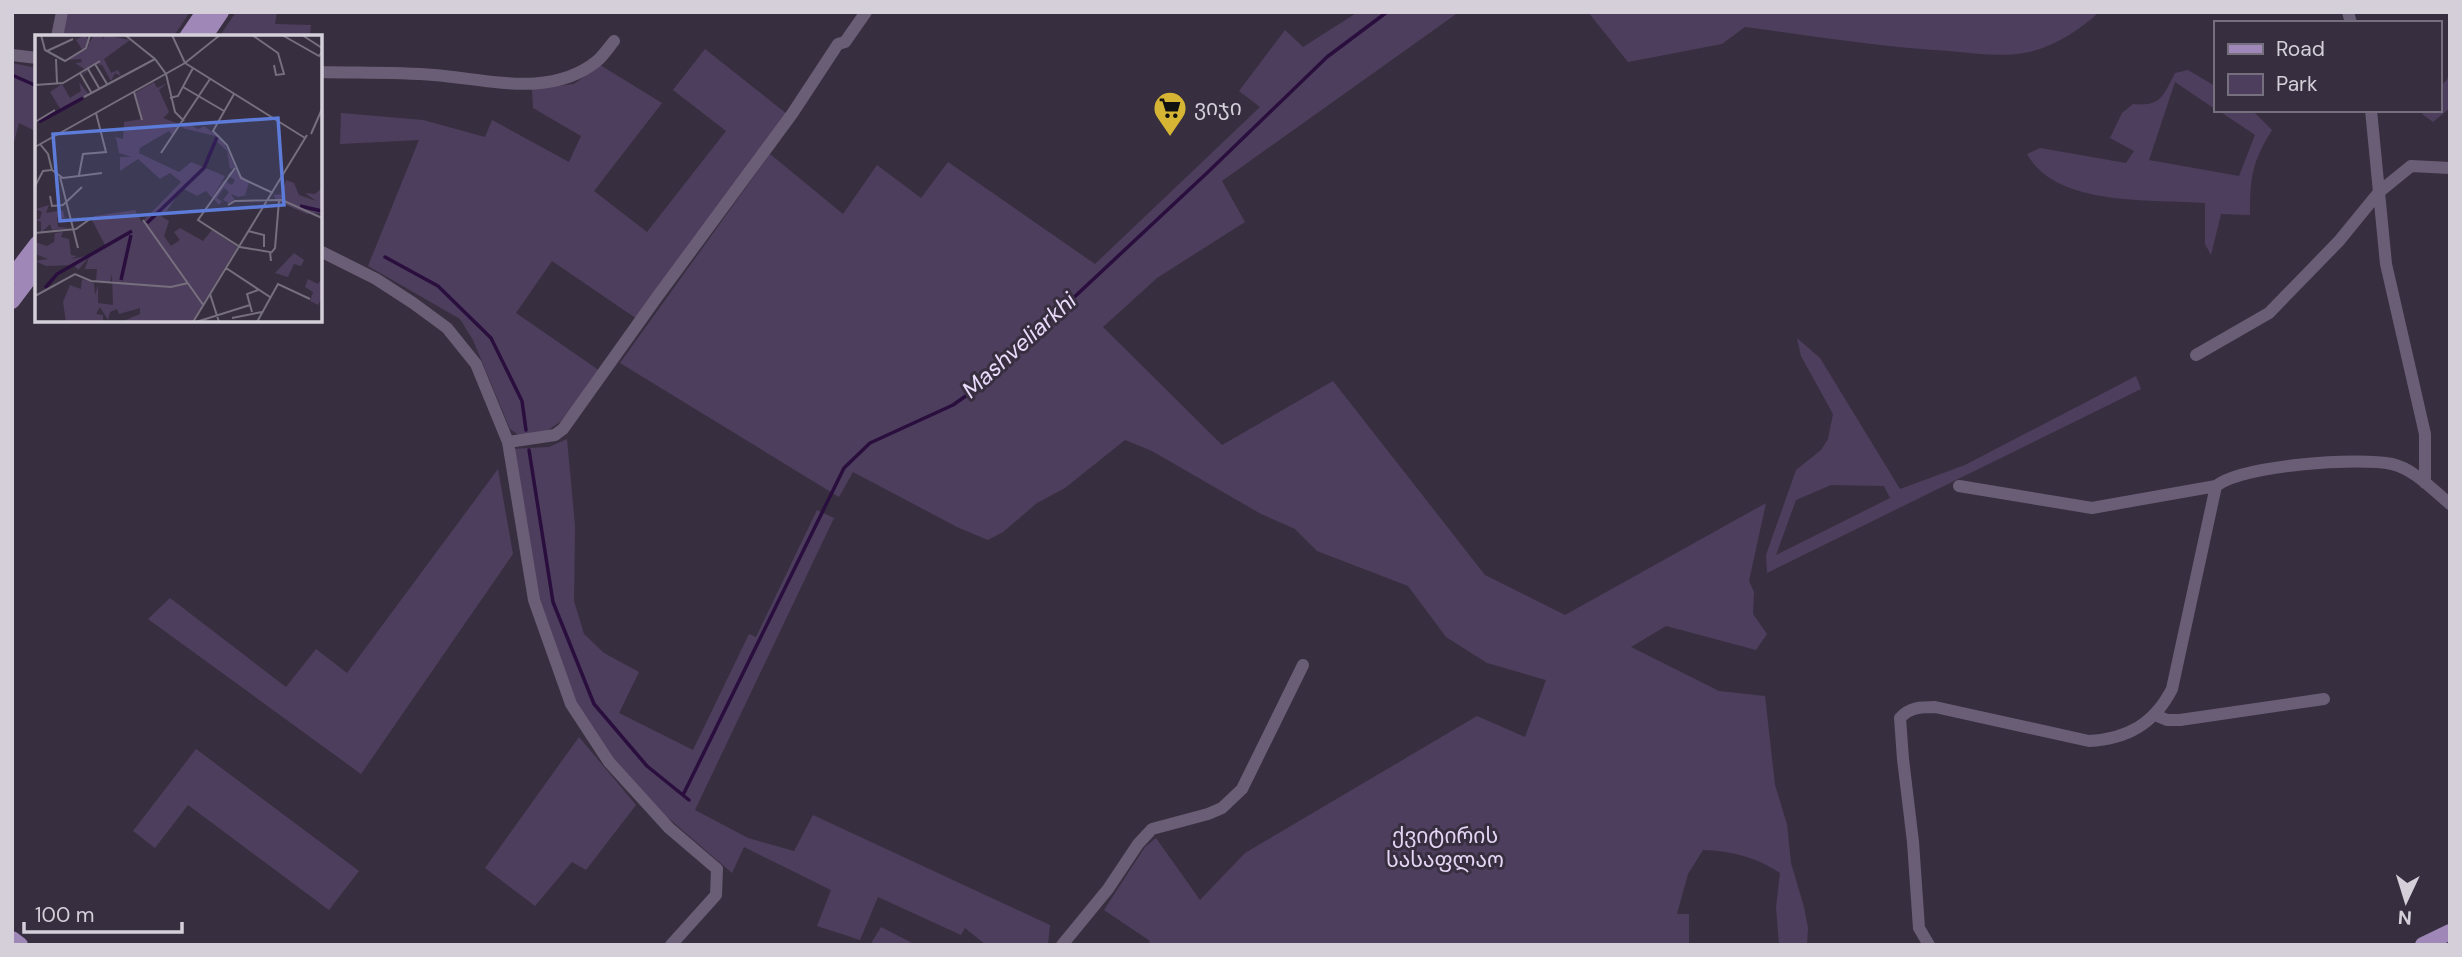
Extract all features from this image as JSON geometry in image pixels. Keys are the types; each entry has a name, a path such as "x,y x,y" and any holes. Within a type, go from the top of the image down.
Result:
{"main road":[{"path":"188,35 204,12"},
{"path":"205,35 221,12"},
{"path":"12,277 35,247"},
{"path":"12,301 35,271"},
{"path":"2423,945 2450,932"},
{"path":"12,939 20,945"}],"street":[{"path":"57,35 62,12"},
{"path":"508,442 555,435 564,429 792,114 838,44 845,42 866,12"},
{"path":"322,72 427,75 492,83 531,84 569,77 597,61 614,41"},
{"path":"12,55 35,58"},
{"path":"2371,112 2386,264 2424,434 2425,483"},
{"path":"2196,355 2269,313 2339,241 2379,192 2411,166 2450,168"},
{"path":"322,252 376,279 413,303 447,328 476,364 508,442 534,600 571,704 609,762 669,828 718,869 716,895 671,945"},
{"path":"1959,486 2092,508 2216,486 2225,479 2259,471 2354,461 2394,464 2417,477 2450,504"},
{"path":"1929,945 1919,928 1900,718 1906,711 1918,707 1935,707 2089,741 2111,740 2133,731 2155,715 2172,689 2216,486"},
{"path":"1062,945 1108,889 1138,844 1153,829 1222,808 1242,789 1303,665"},
{"path":"2155,715 2167,720 2180,720 2324,699"}],"green space":[{"path":"67,12 190,12 174,35 63,35"},
{"path":"236,12 277,12 275,24 311,25 310,35 220,35"},
{"name":"ქვიტირის სასაფლაო","path":"1358,12 1459,12 1222,181 1245,222 1157,278 1103,327 1222,445 1333,381 1485,575 1565,615 1766,503 1749,581 1754,592 1753,614 1767,634 1756,650 1666,626 1631,647 1719,691 1765,696 1775,785 1787,824 1791,863 1804,907 1808,928 1807,945 1779,945 1776,907 1780,873 1743,856 1703,850 1688,874 1677,914 1689,914 1689,945 1148,945 1150,941 1104,910 1145,847 1156,838 1200,900 1245,853 1477,716 1525,737 1546,680 1487,663 1446,637 1408,586 1317,551 1295,529 1261,514 1152,451 1125,440 1065,488 1037,503 1003,532 988,540 957,527 853,472 839,497 620,363 770,154 843,214 877,165 921,198 948,162 1095,264 1260,107 1239,91 1285,30 1303,47"},
{"path":"1588,12 2099,12 2058,41 2019,54 1989,55 1898,47 1745,27 1722,44 1628,62"},
{"path":"705,49 787,114 637,319 552,261 516,313 600,371 561,421 541,435 520,436 510,429 473,340 460,319 368,266 419,140 340,144 341,113 423,120 485,137 492,120 569,162 581,136 533,108 532,89 574,84 600,65 662,103 594,191 647,232 726,131 673,90"},
{"path":"12,63 35,68 35,131 19,123 12,150"},
{"path":"2450,69 2450,108 2433,122 2422,114 2441,112 2441,84 2447,80"},
{"path":"2188,70 2214,85 2214,108 2175,82 2149,160 2239,176 2255,135 2221,112 2254,112 2272,130 2260,151 2254,170 2250,215 2221,214 2211,255 2205,244 2205,203 2133,200 2082,192 2041,171 2027,154 2040,148 2126,163 2134,151 2110,138 2122,113 2133,104 2155,102 2164,94 2175,73"},
{"path":"1797,338 1820,358 1900,489 1965,465 2136,376 2141,389 1767,573 1766,555 1796,470 1821,450 1828,439 1833,414 1801,356","holes":["1831,485 1884,486 1890,498 1776,555 1796,500"]},
{"path":"567,439 575,526 574,601 584,634 604,653 639,672 619,713 693,750 749,634 756,637 817,510 834,518 695,810 748,838 794,851 813,815 1050,925 1048,945 986,945 965,928 961,935 878,897 860,940 817,926 831,890 744,847 732,873 666,816 614,760 576,702 539,598 512,449 549,447"},
{"path":"498,469 513,554 361,774 148,619 170,598 286,687 316,649 347,673"},
{"path":"579,737 636,805 586,870 572,862 535,906 485,868"},
{"path":"196,749 359,871 329,910 188,805 155,848 133,831"},
{"path":"881,927 916,945 870,945"}],"waterway":[{"name":"Mashveliarkhi","path":"683,795 844,468 870,443 953,405 977,388 1327,57 1387,12"},
{"path":"12,75 35,85"},
{"path":"385,257 438,286 491,338 522,401 526,430"},
{"path":"529,450 553,602 594,704 647,766 689,800"}],"place":[{"name":"ვიჯი","path":"1170,138"}]}
